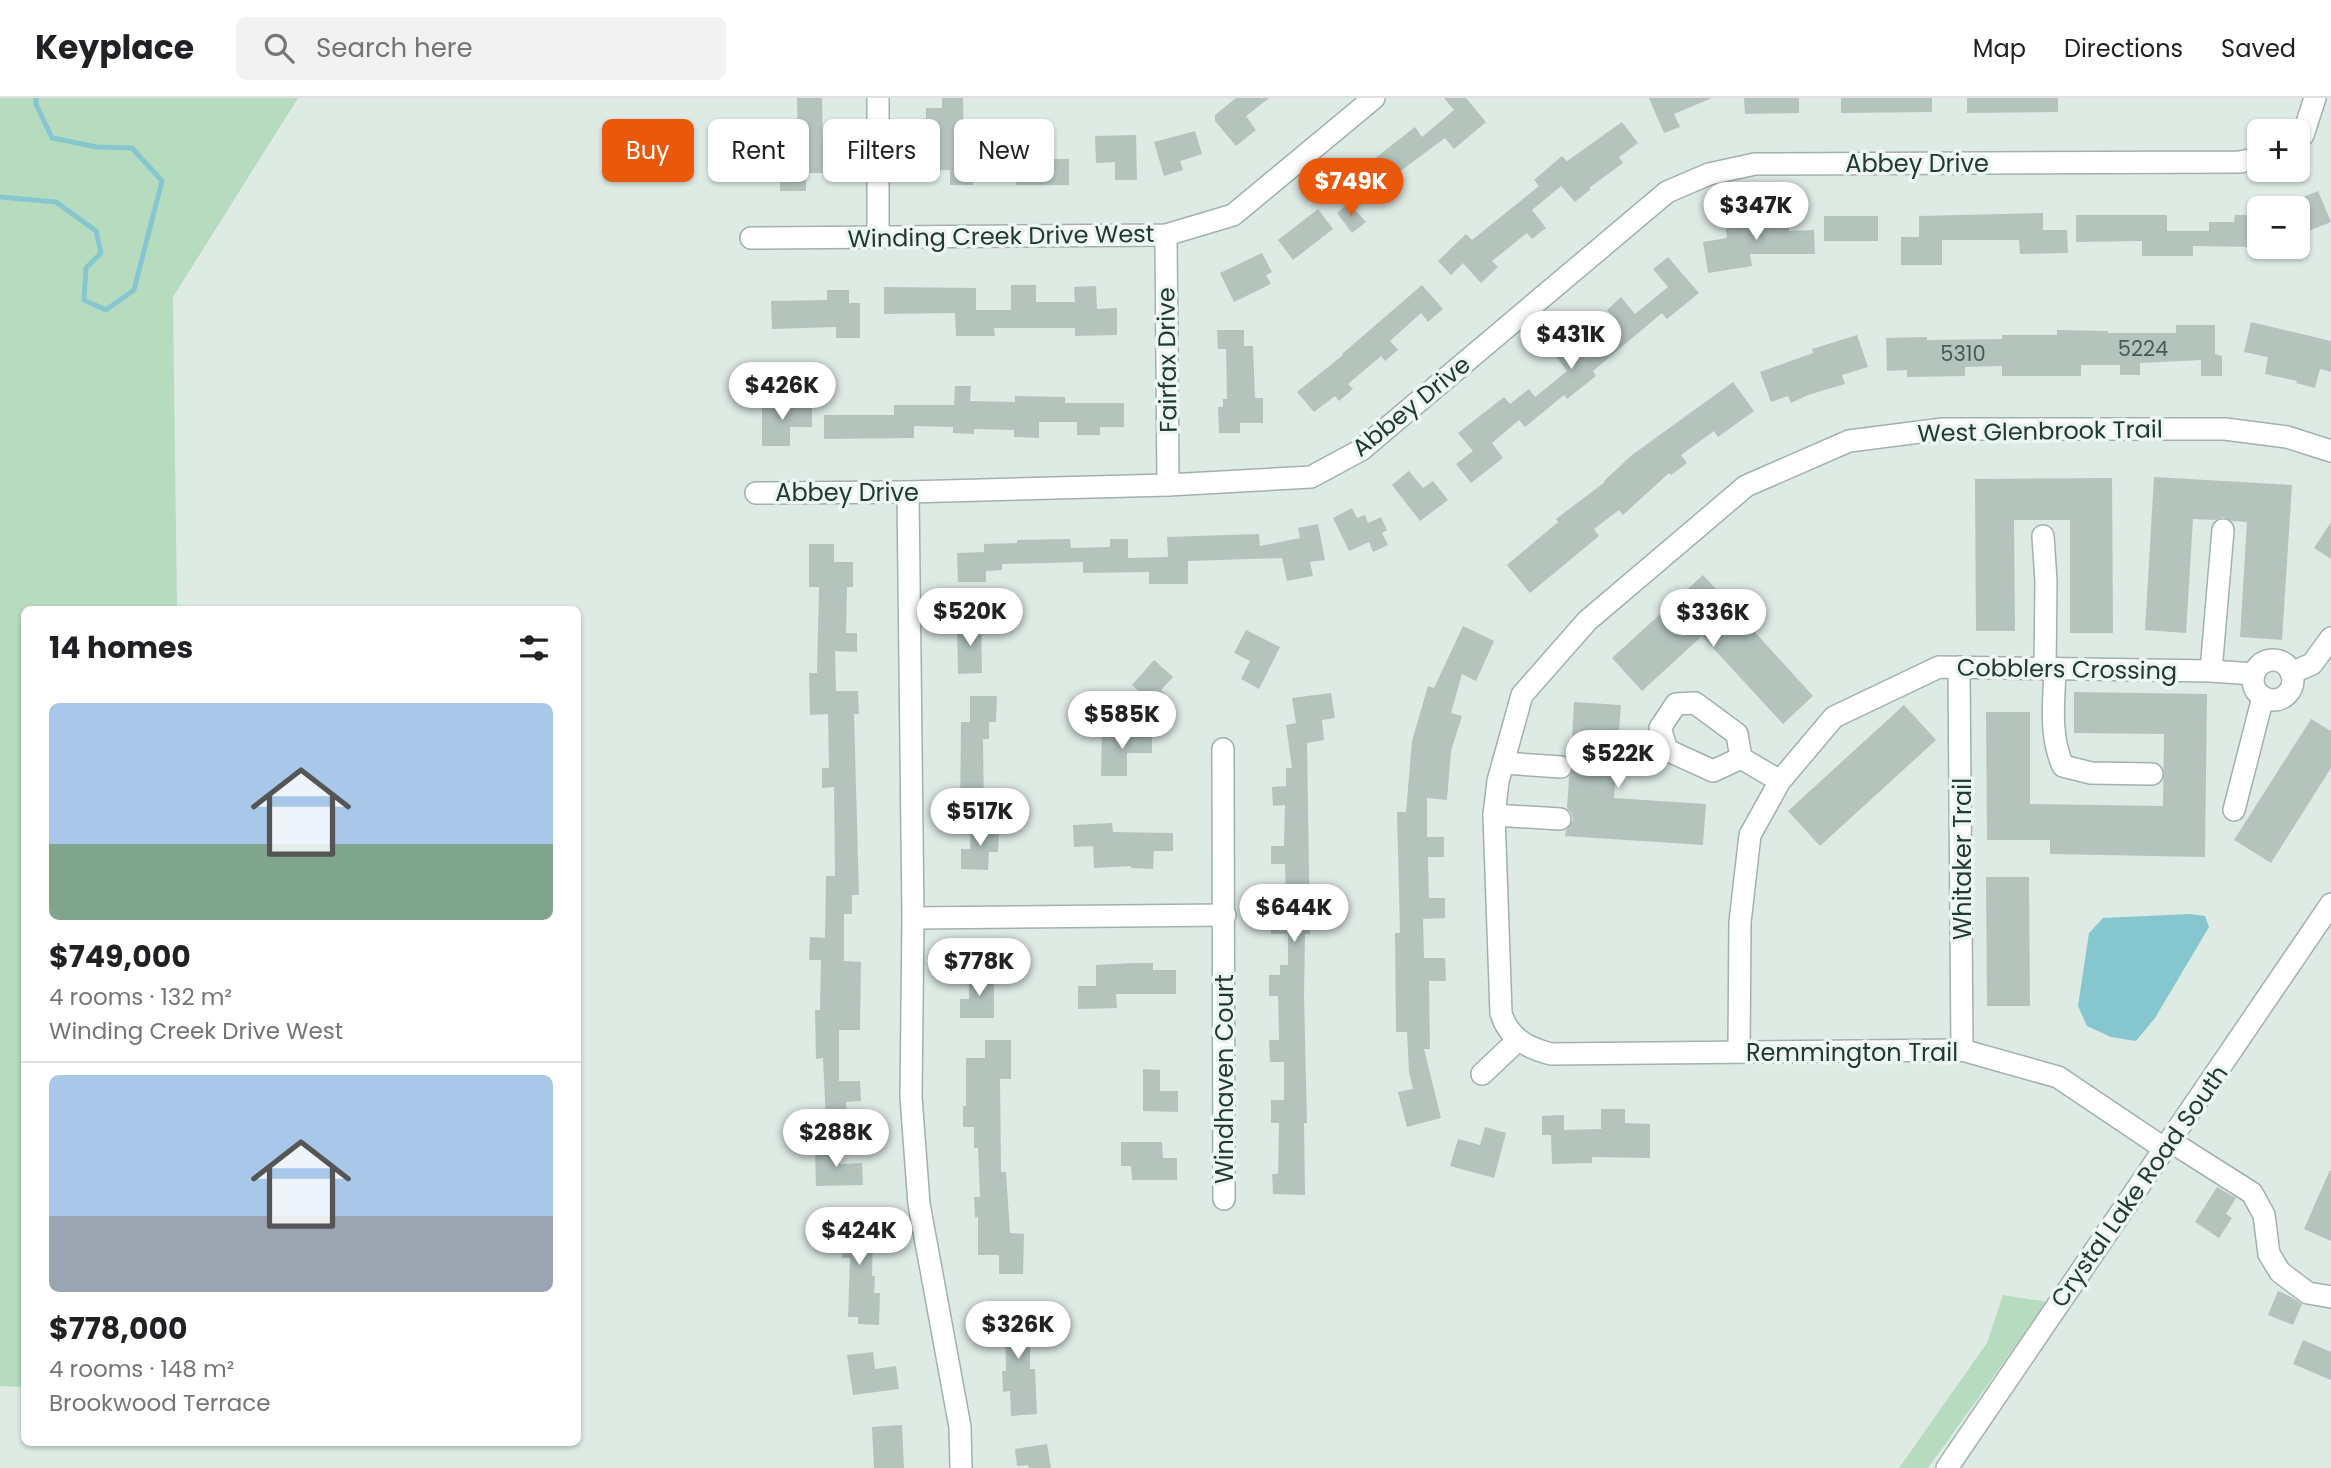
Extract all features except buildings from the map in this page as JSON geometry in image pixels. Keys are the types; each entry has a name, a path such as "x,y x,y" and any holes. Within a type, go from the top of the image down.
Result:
{"street":[{"path":"878,98 878,237"},
{"name":"Winding Creek Drive West","path":"751,238 1166,235 1233,215 1374,98"},
{"path":"2308,119 2315,98"},
{"name":"Abbey Drive","path":"756,493 1168,485 1311,477 1361,450 1667,192 1709,174 1755,164 2247,161"},
{"name":"Fairfax Drive","path":"1166,235 1168,485"},
{"name":"West Glenbrook Trail","path":"1518,1040 1509,1031 1502,1013 1494,816 1498,781 1522,695 1587,621 1746,486 1849,441 1943,429 2225,429 2287,437 2331,451"},
{"path":"908,492 913,918 911,1097 919,1204 960,1427 961,1468"},
{"path":"2211,671 2223,530"},
{"path":"2043,536 2055,749 2063,765 2091,773 2152,774"},
{"path":"2254,674 2254,687 2263,697 2276,699 2288,693 2293,680 2291,673 2312,664 2331,638"},
{"name":"Cobblers Crossing","path":"1739,1052 1740,922 1749,835 1780,781 1834,717 1938,667 2254,674 2261,664 2273,660 2285,664 2291,673"},
{"name":"Whitaker Trail","path":"1959,667 1962,1050"},
{"path":"2234,810 2263,697"},
{"name":"Windhaven Court","path":"1223,749 1224,1199"},
{"path":"1741,758 1780,781"},
{"path":"1503,763 1561,767"},
{"path":"1494,816 1560,819"},
{"name":"Crystal Lake Road South","path":"1947,1468 2331,904"},
{"path":"913,918 1225,915"},
{"path":"1482,1073 1518,1040"},
{"name":"Remmington Trail","path":"1518,1040 1537,1051 1551,1054 1962,1050 2058,1077 2167,1145 2252,1193 2264,1214 2269,1254 2280,1272 2308,1293 2331,1297"}],"green space":[{"path":"0,98 298,98 173,297 177,606 21,606 21,1387 0,1386"},
{"path":"2003,1295 2047,1302 1928,1468 1899,1468 1987,1343"}],"water":[{"path":"2189,914 2205,916 2209,927 2155,1018 2136,1041 2111,1037 2087,1026 2078,1006 2089,933 2103,918"}],"waterway":[{"path":"0,197 56,202 96,231 101,253 86,268 84,300 106,310 134,290 162,181 132,148 97,147 52,138 36,104 36,98"}]}
